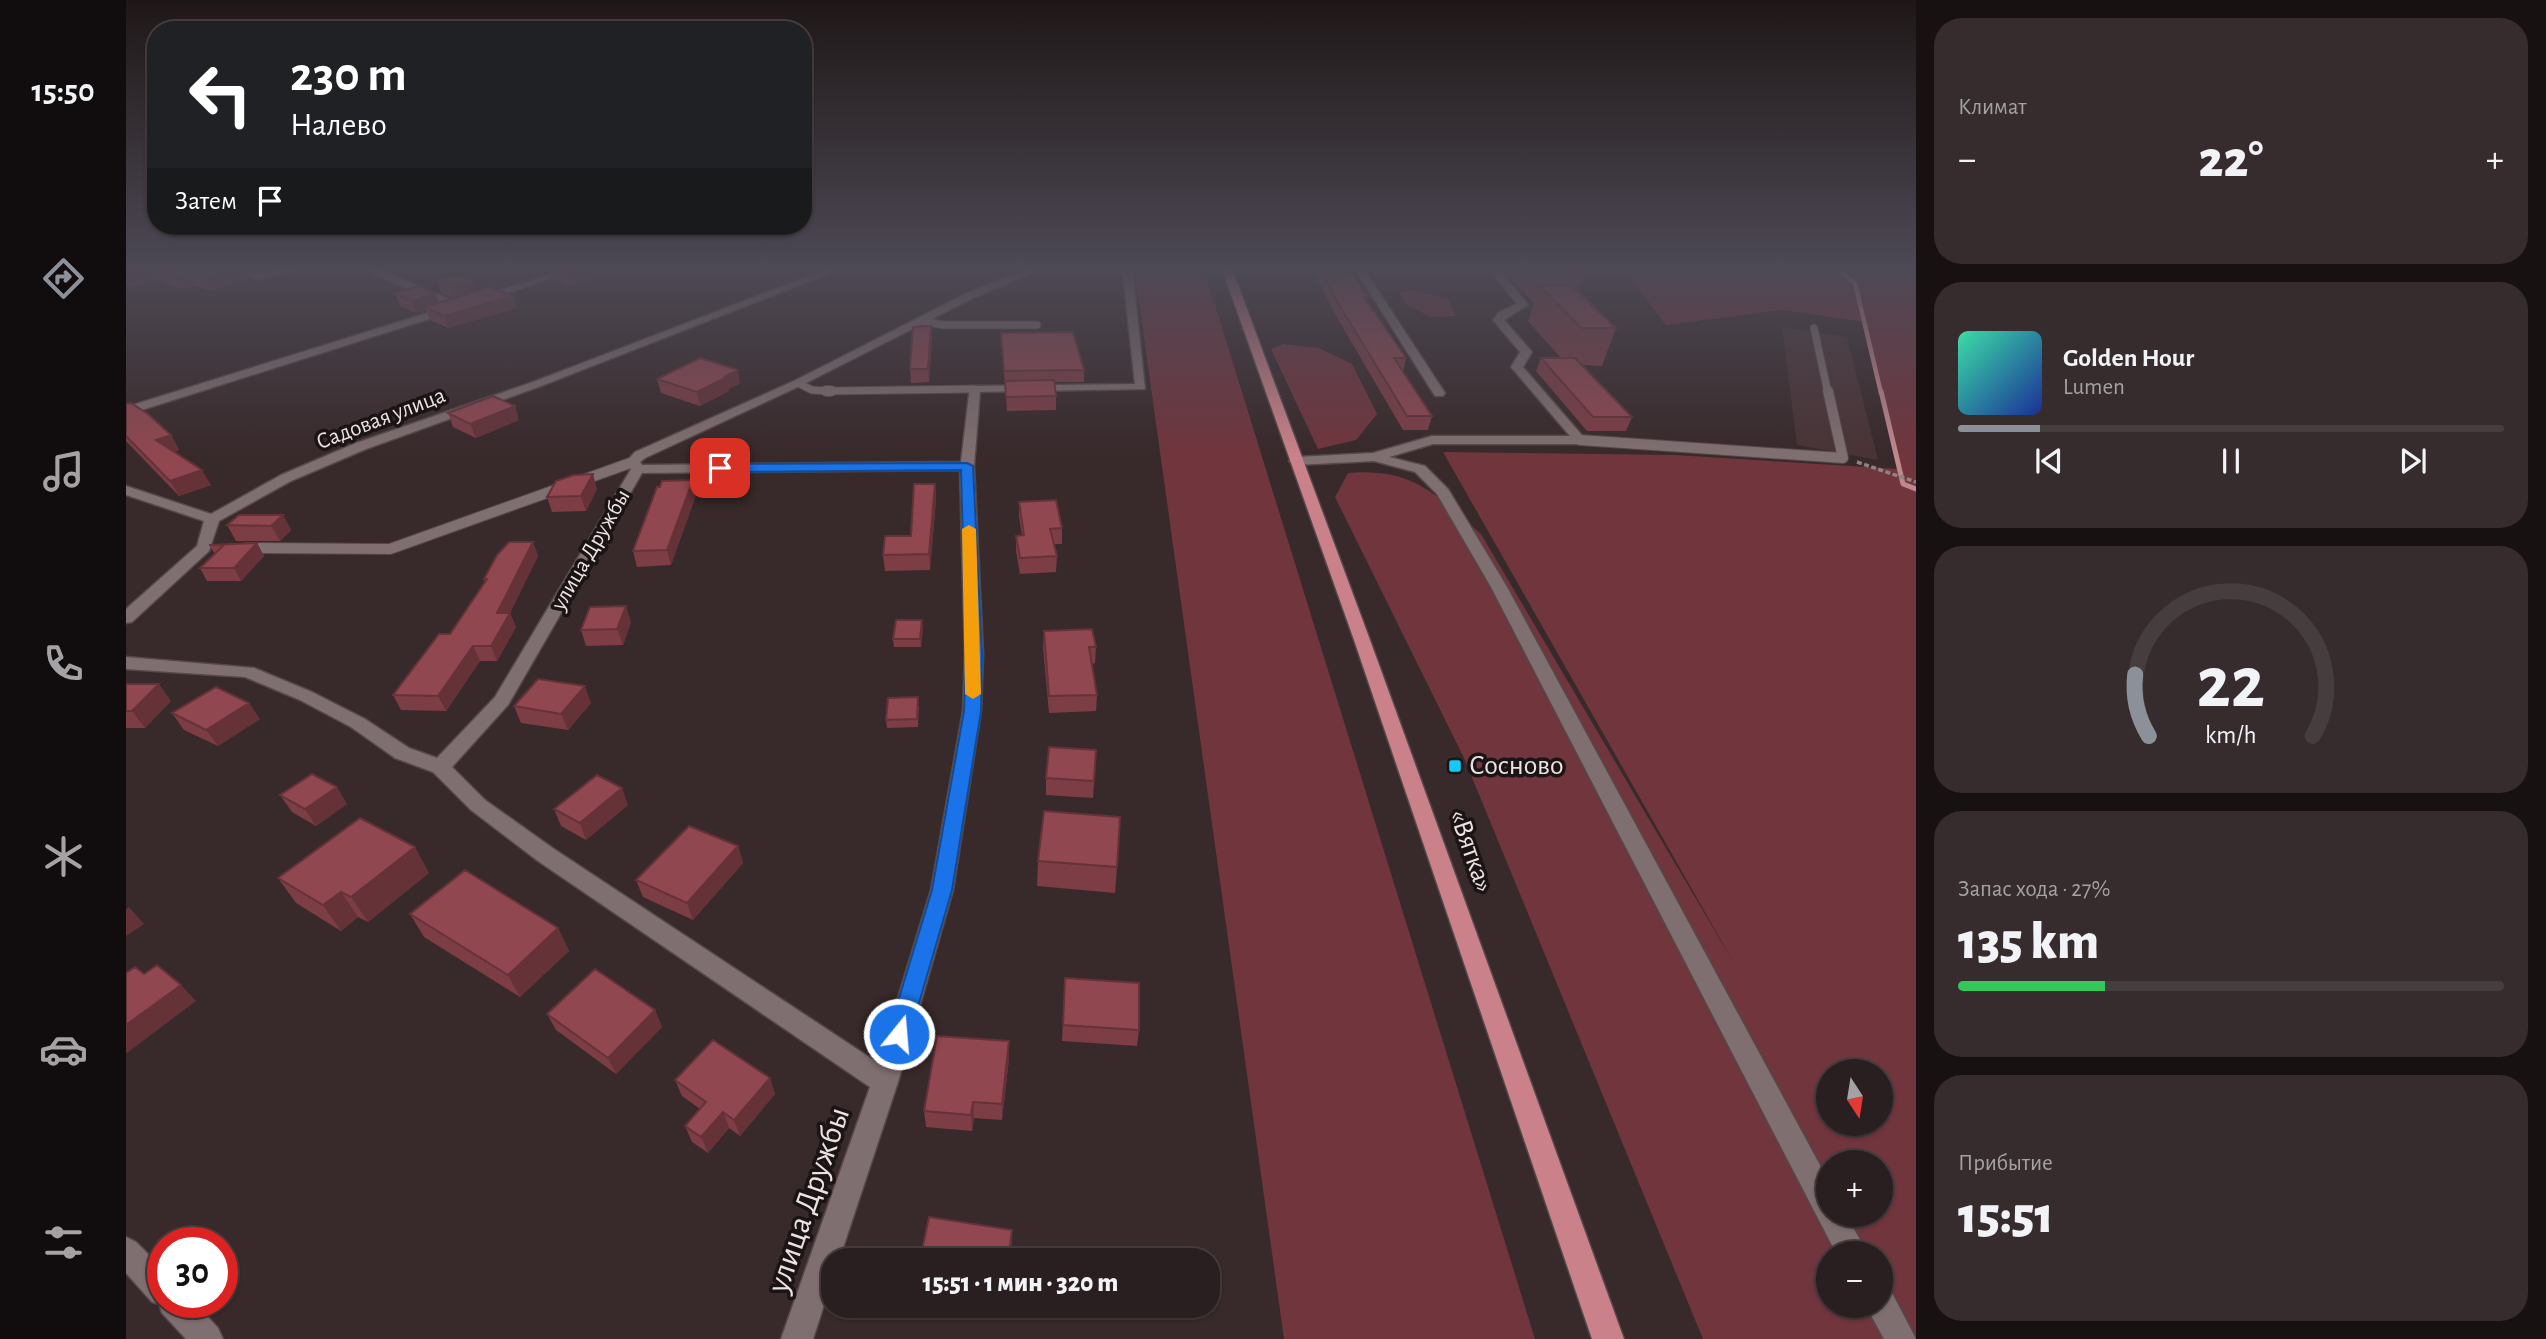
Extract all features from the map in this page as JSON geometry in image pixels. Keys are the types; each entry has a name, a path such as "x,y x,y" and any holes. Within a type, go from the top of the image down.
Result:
{"main road":[{"name":"«Вятка»","path":"1248,328 1608,1339"}],"street":[{"path":"126,411 386,328"},
{"name":"Садовая улица","path":"212,519 286,478 362,446 683,328"},
{"name":"улица Дружбы","path":"440,766 502,701 636,465 653,446 798,383 907,328"},
{"path":"974,389 1141,387 1134,328"},
{"path":"1397,328 1439,393"},
{"path":"1505,328 1526,352 1517,366 1580,440"},
{"name":"улица Дружбы","path":"797,1339 885,1082 942,890 972,711 974,654 967,466 974,389"},
{"path":"1296,461 1374,457 1432,440 1580,440"},
{"path":"1374,457 1420,469 1443,492 1499,587 1816,1187"},
{"path":"636,465 967,466"},
{"path":"126,490 212,519 211,548 126,618"},
{"name":"улица Дружбы","path":"126,663 248,672 306,696 358,723 402,752 440,766 478,805 545,855 885,1082"},
{"path":"126,1252 147,1274"},
{"path":"188,1318 207,1339"},
{"path":"1889,1318 1901,1339"}],"lane":[{"path":"1580,440 1843,458 1814,328"},
{"path":"798,383 812,390 827,391 974,389"},
{"path":"231,548 390,549 636,465"}],"path":[{"path":"1843,458 1916,482"}],"shaded area":[{"path":"1143,328 1222,328 1535,1339 1284,1339"},
{"path":"1782,328 1847,337 1878,460 1797,445"},
{"path":"1867,328 1916,328 1916,1339 1703,1339 1464,758 1335,497 1348,473 1390,475 1406,479 1450,506 1481,534 1735,965 1443,452 1676,455 1899,469"},
{"path":"1283,344 1319,348 1352,364 1377,414 1356,440 1318,449 1271,349"}],"building":[{"path":"913,328 931,328 928,369 910,369"},
{"path":"1354,328 1386,328 1406,358 1394,358 1432,416 1407,416"},
{"path":"1073,332 1084,370 1004,371 1001,333"},
{"path":"700,358 738,370 697,392 657,379"},
{"path":"1541,358 1575,358 1632,417 1593,417"},
{"path":"1054,380 1056,396 1006,397 1005,381"},
{"path":"493,396 515,406 470,424 448,413"},
{"path":"131,403 171,435 156,440 202,470 170,481 126,436 126,404"},
{"path":"593,474 581,496 547,497 556,481 574,475"},
{"path":"693,480 667,550 633,551 657,487 660,487 662,481"},
{"path":"914,484 935,484 929,554 883,555 885,536 911,536"},
{"path":"1056,500 1062,528 1050,529 1057,556 1020,558 1016,536 1024,535 1019,502"},
{"path":"239,515 283,515 271,526 227,525"},
{"path":"509,542 533,542 497,613 510,613 491,646 473,646 438,696 393,695 439,634 450,634 487,579 484,579 497,555"},
{"path":"257,543 234,568 200,568 224,545 209,545"},
{"path":"626,606 617,629 581,630 590,607"},
{"path":"896,620 922,620 920,639 893,639"},
{"path":"1092,629 1096,647 1089,647 1097,695 1049,696 1044,631"},
{"path":"538,679 585,686 561,714 514,706"},
{"path":"126,684 159,684 132,711 126,711"},
{"path":"216,687 249,703 206,730 172,713"},
{"path":"918,697 917,719 886,720 888,698"},
{"path":"1049,747 1096,750 1094,781 1046,778"},
{"path":"312,774 337,787 305,809 280,795"},
{"path":"597,775 622,788 580,823 554,809"},
{"path":"1044,811 1120,817 1117,867 1038,861"},
{"path":"360,818 415,847 351,897 341,892 323,905 278,878"},
{"path":"689,826 738,846 687,903 636,880"},
{"path":"465,870 558,928 508,975 410,914"},
{"path":"157,965 181,985 126,1025 126,973 135,967 144,974"},
{"path":"595,969 655,1010 608,1058 547,1014"},
{"path":"1065,978 1139,983 1139,1030 1063,1025"},
{"path":"937,1036 1009,1041 1002,1104 973,1102 971,1115 924,1111"},
{"path":"713,1040 770,1078 734,1120 723,1112 701,1137 685,1126 706,1102 675,1080"},
{"path":"929,1217 1012,1230 1010,1248 923,1248"}],"waterway":[{"path":"1866,328 1881,393"},
{"path":"1881,391 1903,484 1916,489"}],"slow traffic":[{"path":"969,529 973,694"}],"place":[{"name":"Сосново","path":"1455,766"}],"route":[{"path":"720,468 967,466 974,654 972,711 942,890 899,1034"}]}
